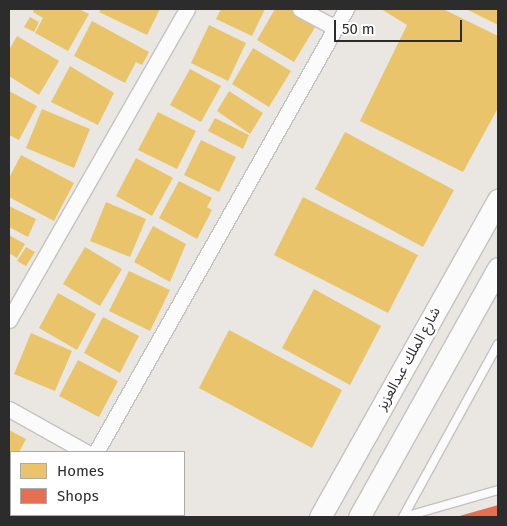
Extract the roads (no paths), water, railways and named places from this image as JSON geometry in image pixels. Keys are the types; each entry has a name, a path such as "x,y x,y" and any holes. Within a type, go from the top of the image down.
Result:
{"street":[{"path":"9,320 187,9"},
{"path":"300,9 334,27"},
{"path":"97,451 334,27 346,9"},
{"name":"شارع الملك عبدالعزيز","path":"320,517 498,200"},
{"path":"360,517 498,268"},
{"path":"9,409 84,451"}],"lane":[{"path":"403,517 498,344"},
{"path":"403,517 498,490"}]}
